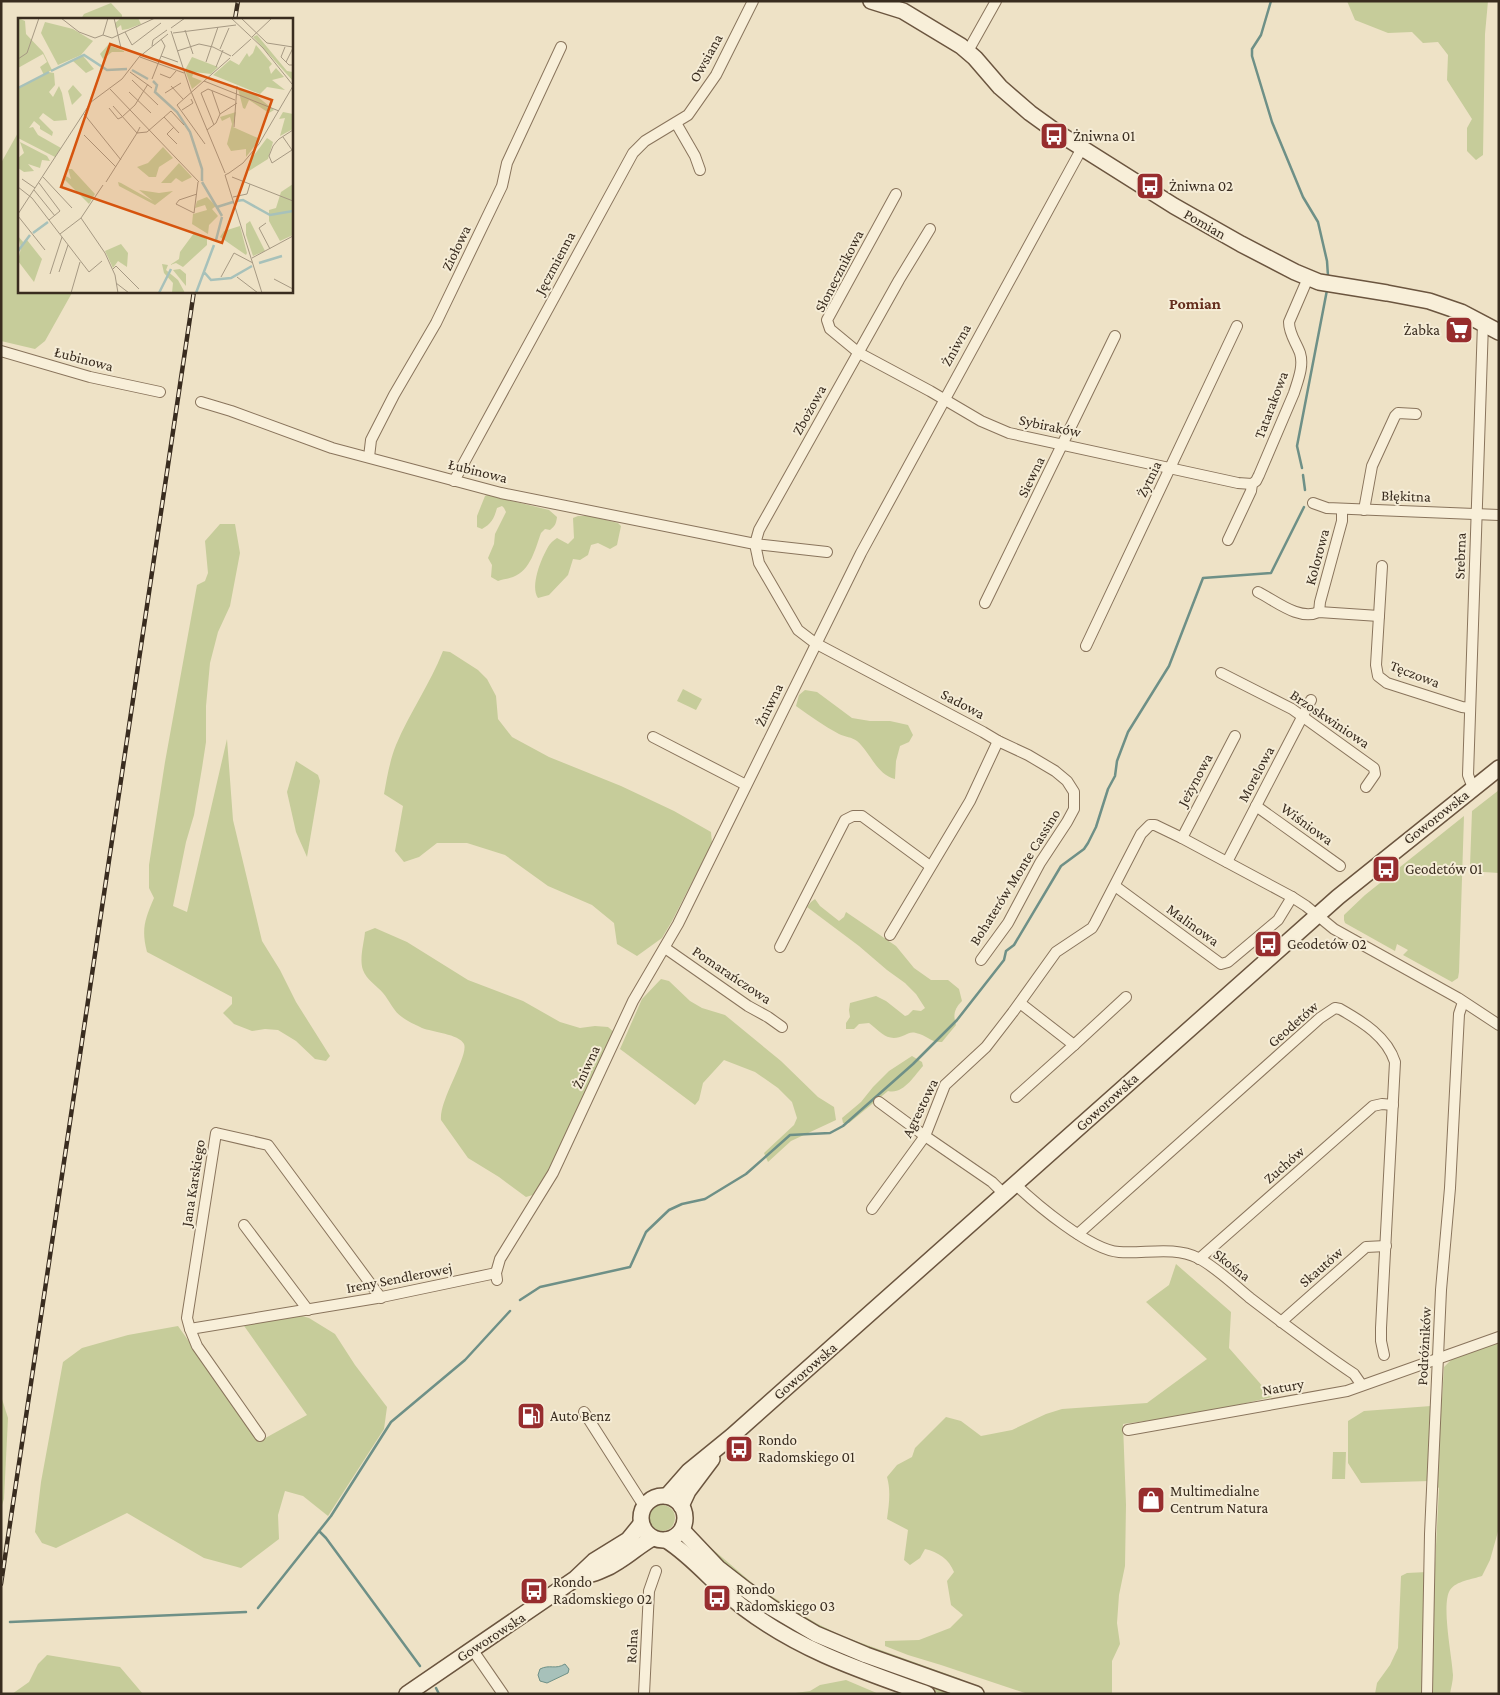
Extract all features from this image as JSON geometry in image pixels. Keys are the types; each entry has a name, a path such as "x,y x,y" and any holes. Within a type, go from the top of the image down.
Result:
{"street":[{"name":"Owsiana","path":"676,123 688,115 716,75 754,1"},
{"name":"Pomian","path":"871,1 903,11 968,51 1017,104 1055,131 1212,229 1319,282 1387,292 1429,301 1454,309 1499,332"},
{"path":"968,51 996,1"},
{"name":"Ziołowa","path":"369,457 371,440 394,395 436,323 502,186 507,163 561,47"},
{"path":"676,123 700,170"},
{"name":"Jęczmienna","path":"454,481 633,153 645,141 676,123"},
{"name":"Żniwna","path":"496,1276 500,1259 553,1173 633,1001 665,948 861,553 1082,148"},
{"name":"Słonecznikowa","path":"859,353 830,329 827,320 896,194"},
{"name":"Zbożowa","path":"755,544 759,530 899,280 930,229"},
{"name":"Tatarakowa","path":"1228,540 1251,491 1252,484 1256,481 1299,379 1301,360 1289,329 1289,322 1308,278"},
{"name":"Srebrna","path":"1473,788 1468,775 1484,323"},
{"name":"Żytnia","path":"1086,646 1237,326"},
{"name":"Siewna","path":"985,603 1115,336"},
{"name":"Łubinowa","path":"1,351 90,377 160,392"},
{"name":"Sybiraków","path":"859,353 995,428 1009,433 1238,483 1252,484"},
{"name":"Łubinowa","path":"200,402 332,448 454,481 571,508 755,544"},
{"path":"1364,510 1372,466 1395,416 1398,413 1416,414"},
{"name":"Błękitna","path":"1313,503 1327,508 1342,509 1499,515"},
{"name":"Kolorowa","path":"1319,612 1320,602 1342,522 1342,509"},
{"path":"755,544 827,552"},
{"name":"Sadowa","path":"755,544 759,564 798,630 815,644 983,732 998,742 1028,755 1067,781 1074,792 1074,809"},
{"name":"Tęczowa","path":"1382,566 1376,665 1378,676 1387,683 1470,708"},
{"path":"1258,592 1298,613 1309,615 1319,612 1379,616"},
{"name":"Brzoskwiniowa","path":"1221,673 1292,709 1374,768 1376,774 1366,787"},
{"name":"Morelowa","path":"1227,862 1311,700"},
{"name":"Jeżynowa","path":"1182,838 1235,736"},
{"path":"653,737 746,785"},
{"path":"890,934 970,801 998,742"},
{"name":"Goworowska","path":"667,1496 689,1471 723,1444 1317,915 1499,768"},
{"name":"Wiśniowa","path":"1256,806 1340,866"},
{"name":"Bohaterów Monte Cassino","path":"981,960 1008,923 1040,863 1074,809"},
{"path":"780,948 845,820 853,816 862,816 930,866"},
{"name":"Agrestowa","path":"872,1209 925,1136 945,1085 986,1047 1056,952 1093,926 1141,834 1147,827 1156,825 1182,838"},
{"path":"1182,838 1292,897 1334,929 1464,1002 1499,1025"},
{"name":"Malinowa","path":"1115,886 1221,964 1228,962 1278,920 1292,897"},
{"name":"Pomarańczowa","path":"665,948 748,1006 782,1027"},
{"path":"1016,1097 1126,997"},
{"name":"Podróżników","path":"1427,1694 1430,1534 1438,1357 1459,1014 1464,1002"},
{"path":"1020,1003 1074,1045"},
{"name":"Geodetów","path":"1078,1234 1320,1018 1335,1008 1340,1008 1381,1037 1388,1046 1395,1062 1380,1341 1384,1355"},
{"path":"879,1102 992,1182 1009,1189"},
{"name":"Zuchów","path":"1199,1259 1373,1106 1382,1104 1393,1105"},
{"name":"Jana Karskiego","path":"190,1329 188,1318 216,1133 268,1145 381,1298"},
{"name":"Skośna","path":"1009,1189 1027,1196 1095,1245 1119,1252 1176,1252 1199,1259 1281,1322 1354,1374 1361,1384"},
{"path":"244,1225 308,1310"},
{"name":"Skautów","path":"1281,1322 1366,1247 1386,1246"},
{"name":"Ireny Sendlerowej","path":"190,1329 381,1298 496,1276"},
{"path":"190,1329 197,1346 260,1436"},
{"name":"Natury","path":"1128,1430 1347,1390 1499,1337"},
{"path":"584,1412 614,1462 644,1506"},
{"name":"Goworowska","path":"681,1506 688,1491 723,1444"},
{"path":"659,1539 672,1538 682,1530 685,1518 677,1501 667,1496 654,1498 644,1506 640,1518 641,1524 648,1534 683,1552 731,1597 762,1621 786,1636 833,1660 926,1694"},
{"name":"Goworowska","path":"407,1694 575,1579 594,1561 628,1540 641,1524"},
{"path":"682,1530 718,1568 745,1589 816,1634 848,1648 976,1694"},
{"name":"Goworowska","path":"575,1579 599,1572 659,1539"},
{"name":"Rolna","path":"644,1694 649,1591 656,1571"},
{"path":"472,1649 503,1694"}],"green space":[{"path":"1347,1 1488,1 1485,34 1483,155 1476,160 1467,151 1467,128 1472,119 1447,80 1448,55 1438,42 1423,43 1412,32 1388,33 1355,20"},
{"path":"111,3 122,15 122,18 82,18 84,14"},
{"path":"18,133 18,292 72,292 45,341 35,349 1,341 1,163"},
{"path":"487,495 549,510 557,517 556,523 550,530 545,529 541,533 532,558 524,569 513,577 498,581 491,577 492,565 488,558 494,544 495,534 506,512 502,506 497,508 488,525 482,529 477,527 477,516"},
{"path":"590,516 618,523 621,526 617,545 610,549 598,543 591,545 588,555 580,560 573,559 568,575 549,595 538,598 535,587 536,580 545,552 557,538 568,544 574,538 573,518"},
{"path":"220,524 235,524 240,553 230,606 218,632 210,663 206,706 206,742 194,815 186,842 173,906 187,912 227,739 233,820 262,941 280,970 296,1002 330,1056 326,1061 315,1059 296,1041 278,1030 252,1031 234,1024 223,1013 232,1004 232,997 147,952 145,944 145,924 154,898 149,888 149,865 165,762 197,585 205,581 208,573 205,541"},
{"path":"443,651 450,652 478,670 487,679 496,696 498,719 512,737 549,757 621,786 674,811 711,832 712,843 662,938 637,956 617,944 614,923 592,905 548,886 505,855 467,843 437,843 419,857 404,862 395,851 403,806 384,794 389,769 402,733"},
{"path":"683,689 702,699 696,710 677,701"},
{"path":"805,690 817,692 852,718 870,721 890,721 908,725 913,735 909,742 900,746 896,761 895,779 889,777 878,768 857,741 833,731 796,706 799,695"},
{"path":"296,761 318,775 320,781 307,857 296,832 287,792"},
{"path":"1499,790 1499,873 1468,871 1470,866 1472,811"},
{"path":"1464,816 1459,972 1458,978 1452,982 1403,955 1408,950 1397,944 1395,951 1345,923 1344,915 1365,895"},
{"path":"815,899 820,906 839,921 846,912 896,946 914,968 931,980 948,980 959,989 962,1001 955,1012 956,1025 942,1042 914,1033 894,1038 886,1036 869,1023 859,1024 854,1029 846,1029 846,1023 850,1017 850,1003 876,996 886,1001 905,1016 913,1010 921,1011 925,1008 916,994 905,983 807,907"},
{"path":"375,928 407,942 468,980 523,1001 560,1022 580,1028 608,1027 615,1033 550,1171 536,1194 526,1197 499,1177 468,1158 441,1120 444,1101 462,1058 464,1044 457,1038 422,1028 404,1018 396,1012 383,993 367,976 361,961 365,932"},
{"path":"661,979 669,981 690,1001 702,1008 725,1015 781,1061 818,1097 834,1107 836,1120 791,1141 768,1162 764,1153 794,1125 797,1118 792,1102 778,1088 755,1072 724,1060 703,1083 699,1100 695,1105 620,1049 642,999"},
{"path":"912,1056 922,1062 923,1066 908,1084 899,1090 888,1091 849,1123 843,1123 842,1118 861,1102 889,1071"},
{"path":"1176,1264 1231,1312 1229,1348 1272,1397 1199,1414 1123,1424 1126,1505 1125,1566 1119,1595 1117,1623 1120,1644 1112,1661 1112,1694 1028,1694 885,1646 885,1641 919,1640 950,1628 963,1615 951,1605 947,1581 954,1572 946,1560 939,1554 925,1549 920,1558 910,1565 904,1560 908,1530 887,1519 889,1492 887,1477 897,1465 912,1457 915,1448 946,1417 961,1421 981,1436 1012,1430 1046,1414 1062,1409 1147,1403 1207,1359 1146,1302 1169,1285"},
{"path":"285,1311 309,1318 335,1334 355,1365 387,1407 384,1429 328,1516 303,1496 285,1491 278,1515 279,1539 241,1568 204,1558 127,1513 56,1548 42,1543 35,1532 41,1482 63,1362 82,1348 128,1335 178,1326 260,1441 307,1415 242,1323"},
{"path":"1494,1342 1499,1345 1499,1528 1490,1560 1482,1576 1456,1584 1450,1590 1447,1618 1453,1675 1450,1694 1375,1694 1377,1683 1390,1665 1398,1648 1401,1576 1407,1573 1427,1572 1435,1565 1439,1488 1430,1481 1361,1483 1348,1463 1348,1421 1364,1411 1431,1406 1442,1399 1444,1367 1454,1357"},
{"path":"1,1396 8,1418 4,1499 1,1508"},
{"path":"1333,1452 1346,1452 1345,1479 1332,1479"},
{"path":"662,1505 671,1509 675,1518 671,1527 662,1531 653,1527 649,1518 653,1509"},
{"path":"682,1538 776,1616 964,1694 941,1694 817,1647 772,1622 731,1591 678,1542"},
{"path":"703,1541 758,1588 816,1623 842,1636 961,1679 959,1681 881,1654 815,1626 757,1590 700,1544"},
{"path":"47,1655 120,1667 143,1694 12,1694 29,1682 38,1664"},
{"path":"846,1680 879,1694 788,1694 810,1691 820,1685"}],"water":[{"path":"565,1664 569,1669 568,1673 547,1683 540,1681 538,1675 540,1669 558,1667"}],"waterway":[{"path":"1271,1 1261,35 1252,49 1252,56 1272,122 1303,197 1318,222 1327,261 1328,276"},
{"path":"1302,468 1297,446 1327,290"},
{"path":"1303,475 1305,490"},
{"path":"520,1300 540,1287 630,1267 646,1232 669,1210 682,1204 705,1199 746,1174 790,1135 830,1133 843,1126 913,1064 957,1020 1004,960 1006,951 1014,945 1061,866 1084,849 1088,843 1096,827 1108,789 1115,776 1117,761 1128,732 1169,666 1203,578 1271,573 1304,507"},
{"path":"258,1608 331,1516 391,1422 465,1360 510,1311"},
{"path":"319,1531 420,1666"},
{"path":"10,1622 246,1612"},
{"path":"436,1688 439,1694"}],"railway":[{"path":"235,18 238,1"},
{"path":"1,1584 194,292"}],"place":[{"name":"Żniwna 01","path":"1054,136"},
{"name":"Żniwna 02","path":"1150,186"},
{"name":"Żabka","path":"1459,330"},
{"name":"Geodetów 01","path":"1386,869"},
{"name":"Geodetów 02","path":"1268,944"},
{"name":"Auto Benz","path":"531,1416"},
{"name":"Rondo Radomskiego 01","path":"739,1449"},
{"name":"Multimedialne Centrum Natura","path":"1151,1500"},
{"name":"Rondo Radomskiego 02","path":"534,1591"},
{"name":"Rondo Radomskiego 03","path":"717,1598"}],"district":[{"name":"Pomian","path":"1195,303"}]}
